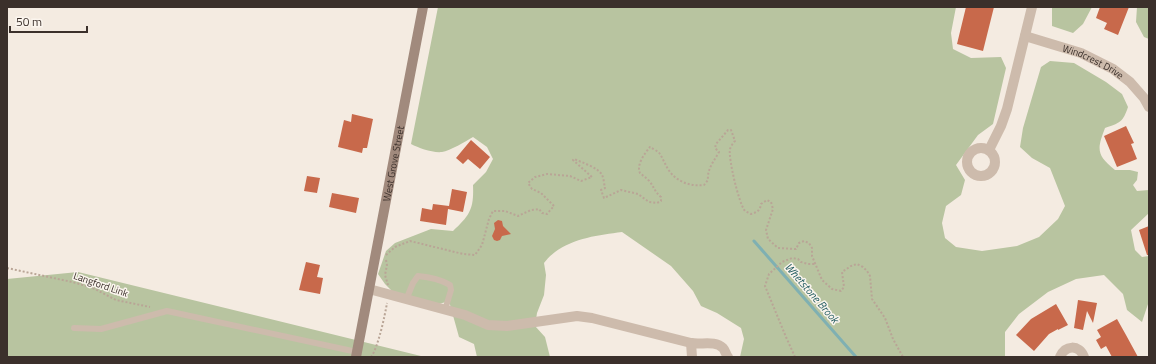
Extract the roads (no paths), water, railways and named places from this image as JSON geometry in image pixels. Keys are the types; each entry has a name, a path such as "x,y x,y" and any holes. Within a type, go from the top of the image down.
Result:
{"main road":[{"name":"West Grove Street","path":"356,355 423,7"}],"street":[{"path":"989,150 1003,121 1032,7"},
{"name":"Windcrest Drive","path":"1025,36 1081,53 1113,68 1130,82 1144,98 1149,107"},
{"path":"369,289 465,315 488,325 507,326 577,316 592,318 691,343 715,344 723,348 728,357"},
{"path":"691,343 692,357"},
{"path":"1060,357 1064,350 1072,347 1079,349 1084,357"}],"lane":[{"path":"406,300 412,283 418,276 428,276 450,285 451,290 445,310"},
{"path":"74,328 101,329 167,311 356,355"}],"waterway":[{"name":"Whetstone Brook","path":"754,241 856,357"}]}
